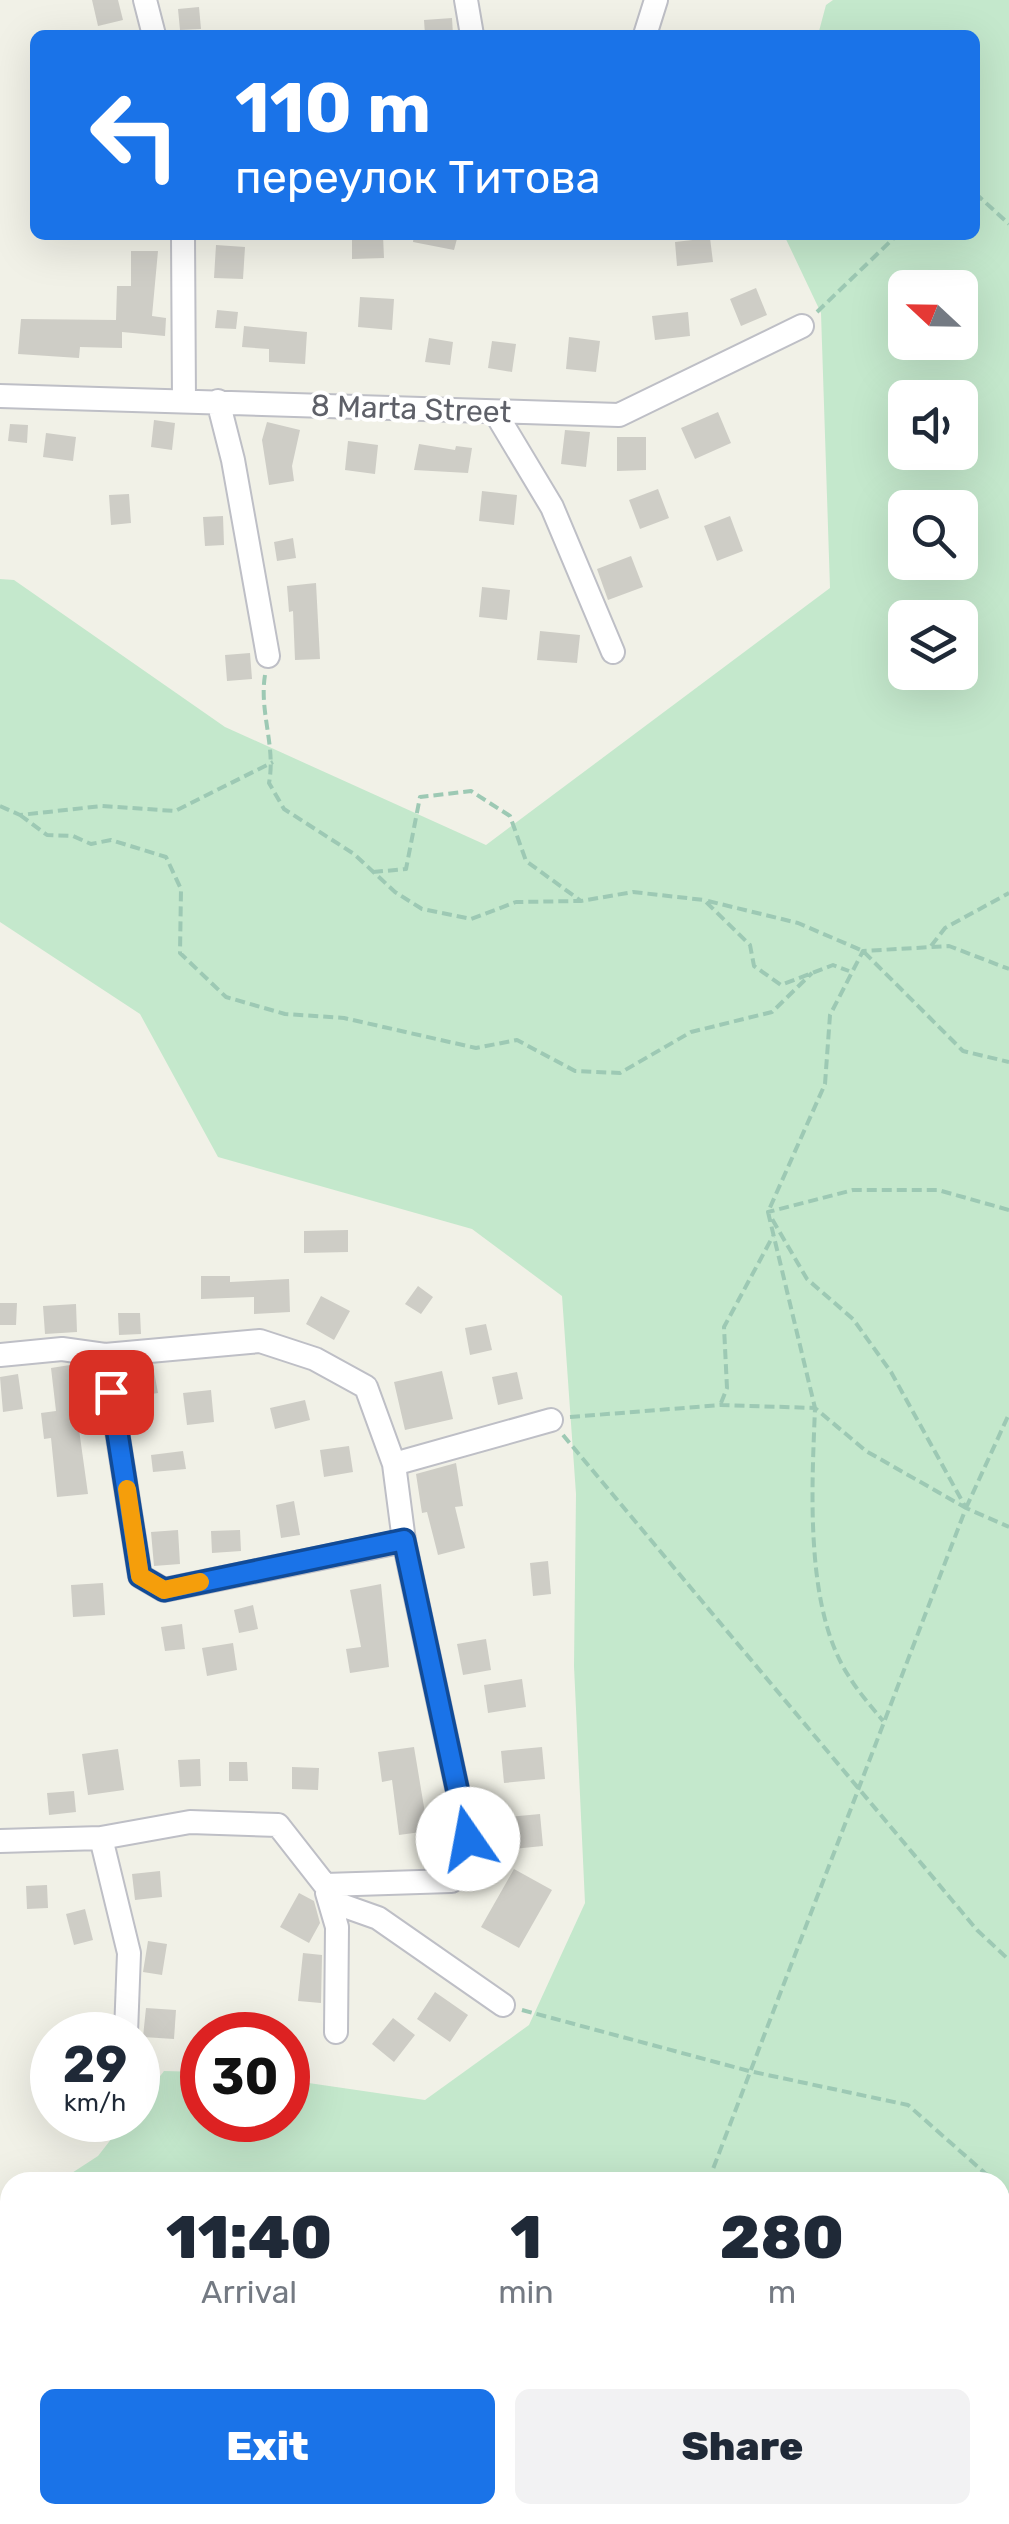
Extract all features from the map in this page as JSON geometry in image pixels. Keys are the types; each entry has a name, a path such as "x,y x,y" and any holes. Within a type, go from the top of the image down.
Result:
{"street":[{"path":"145,0 153,30"},
{"path":"466,0 471,30"},
{"path":"647,30 656,0"},
{"path":"183,240 184,402"},
{"name":"8 Marta Street","path":"0,396 619,415 802,326"},
{"path":"218,401 233,460 268,656"},
{"path":"495,412 552,507 613,652"},
{"path":"0,1355 62,1349 105,1356 260,1341 315,1359 366,1387 394,1464 404,1540 468,1839 451,1881 327,1893"},
{"path":"105,1356 140,1576 164,1590 404,1540"},
{"path":"394,1464 551,1420"},
{"path":"0,1840 101,1838 190,1822 278,1825 327,1893 337,1927 336,2032"},
{"path":"101,1838 129,1954 127,2012"},
{"path":"327,1893 378,1918 503,2005"}],"path":[{"path":"980,197 1009,224"},
{"path":"802,326 891,240"},
{"path":"268,656 261,701 273,762 268,782 284,809 354,854 422,910 471,919 516,902 581,901 633,892 704,900 798,923 863,951 963,1051 1009,1062"},
{"path":"20,815 102,806 175,811 273,762"},
{"path":"373,872 406,869 420,797 471,791 510,816 526,861 581,901"},
{"path":"0,806 47,835 73,836 91,844 111,840 166,857 180,889 180,953 226,998 285,1014 344,1018 476,1048 516,1040 575,1072 620,1073 691,1032 772,1012 812,973"},
{"path":"932,946 944,928 1009,893"},
{"path":"704,900 750,945 754,966 781,984 833,965 850,972"},
{"path":"863,951 949,946 1009,968"},
{"path":"863,951 830,1016 825,1084 768,1212 815,1408 812,1491 819,1599 847,1676 883,1720"},
{"path":"768,1212 854,1190 938,1190 1009,1210"},
{"path":"768,1212 807,1279 853,1319 891,1372 966,1508"},
{"path":"721,1404 727,1388 724,1327 773,1236"},
{"path":"551,1420 721,1404 815,1408 866,1451 966,1508 1009,1527"},
{"path":"712,2172 856,1787 966,1508 1009,1414"},
{"path":"551,1420 976,1930 1009,1960"},
{"path":"503,2005 749,2071 908,2105 983,2172"}],"green space":[{"path":"833,0 1009,0 1009,2172 73,2172 98,2156 109,2142 160,2142 160,2076 164,2071 180,2071 180,2142 310,2142 310,2083 425,2100 529,2025 585,1903 574,1666 576,1494 562,1296 472,1229 218,1157 140,1014 0,922 0,579 14,580 225,727 486,845 830,588 821,313 786,240 980,240 980,30 819,30 826,5"}],"building":[{"path":"92,0 118,0 123,20 98,26"},
{"path":"199,7 201,29 180,30 178,9"},
{"path":"452,18 453,30 425,30 424,20"},
{"path":"352,240 383,240 384,258 352,259"},
{"path":"413,240 457,240 454,250"},
{"path":"710,240 713,262 677,266 675,242"},
{"path":"216,245 245,247 243,279 214,278"},
{"path":"131,251 158,251 152,316 166,318 165,336 122,332 122,348 80,347 79,358 18,354 21,319 116,320 117,286 131,286"},
{"path":"756,288 767,315 741,326 730,299"},
{"path":"360,297 394,299 392,330 358,327"},
{"path":"217,310 238,312 236,329 215,328"},
{"path":"688,312 690,336 655,340 652,316"},
{"path":"244,326 307,332 305,364 269,362 269,349 242,347"},
{"path":"569,337 600,341 596,372 566,369"},
{"path":"429,338 453,342 450,365 425,362"},
{"path":"492,341 516,344 512,372 488,368"},
{"path":"718,412 731,443 695,459 681,428"},
{"path":"154,420 175,423 172,450 151,447"},
{"path":"267,422 300,430 292,466 294,481 269,485 262,440"},
{"path":"10,424 28,425 27,443 8,441"},
{"path":"565,430 590,432 586,467 561,464"},
{"path":"46,433 76,437 73,461 43,457"},
{"path":"617,437 646,437 646,470 617,471"},
{"path":"348,441 378,445 375,474 345,470"},
{"path":"419,444 455,450 456,446 472,448 468,473 414,470"},
{"path":"658,489 669,518 640,529 629,500"},
{"path":"482,491 517,495 514,525 479,521"},
{"path":"129,494 131,523 111,525 109,495"},
{"path":"223,516 224,545 205,546 203,517"},
{"path":"730,516 743,551 717,561 704,526"},
{"path":"293,538 296,558 277,561 274,542"},
{"path":"631,556 643,587 608,600 597,569"},
{"path":"316,583 320,659 295,660 293,611 289,612 287,586"},
{"path":"482,587 510,590 507,620 479,617"},
{"path":"540,631 580,635 577,663 537,660"},
{"path":"250,653 252,679 227,681 225,655"},
{"path":"348,1230 348,1252 304,1253 304,1231"},
{"path":"201,1276 230,1276 230,1282 289,1279 290,1312 254,1314 254,1297 201,1299"},
{"path":"418,1286 433,1297 421,1314 405,1304"},
{"path":"321,1296 350,1311 334,1340 306,1324"},
{"path":"0,1303 17,1303 16,1325 0,1325"},
{"path":"76,1304 77,1332 45,1334 43,1306"},
{"path":"118,1313 140,1313 141,1334 119,1335"},
{"path":"486,1324 492,1350 470,1355 465,1328"},
{"path":"70,1365 88,1494 57,1497 51,1438 44,1439 41,1413 56,1411 51,1368"},
{"path":"153,1366 158,1393 127,1398 123,1370"},
{"path":"442,1371 453,1419 405,1430 394,1382"},
{"path":"517,1372 523,1399 498,1405 492,1377"},
{"path":"18,1374 23,1409 3,1412 0,1377"},
{"path":"211,1390 214,1422 187,1425 183,1393"},
{"path":"305,1400 310,1420 275,1429 270,1408"},
{"path":"349,1446 353,1472 324,1477 320,1450"},
{"path":"183,1451 186,1469 153,1472 151,1455"},
{"path":"456,1463 463,1506 455,1507 465,1548 438,1555 427,1512 422,1513 416,1474"},
{"path":"294,1501 300,1535 281,1538 276,1505"},
{"path":"178,1530 180,1564 154,1566 151,1532"},
{"path":"240,1530 241,1551 212,1553 211,1531"},
{"path":"548,1561 551,1594 533,1596 530,1563"},
{"path":"103,1583 105,1615 73,1617 71,1585"},
{"path":"381,1584 389,1667 350,1673 346,1649 361,1647 350,1590"},
{"path":"253,1605 258,1629 239,1633 234,1610"},
{"path":"182,1624 185,1649 165,1651 161,1627"},
{"path":"486,1639 491,1670 463,1675 457,1644"},
{"path":"233,1643 237,1670 207,1676 202,1648"},
{"path":"522,1679 526,1707 488,1713 484,1685"},
{"path":"414,1747 428,1831 399,1835 392,1780 382,1782 378,1752"},
{"path":"542,1747 545,1779 504,1783 501,1751"},
{"path":"118,1749 124,1790 88,1795 82,1754"},
{"path":"200,1759 201,1786 180,1787 178,1760"},
{"path":"229,1762 247,1762 248,1781 229,1781"},
{"path":"292,1767 319,1768 318,1790 292,1789"},
{"path":"74,1791 76,1812 49,1815 47,1793"},
{"path":"540,1814 543,1846 502,1850 498,1818"},
{"path":"514,1869 552,1890 519,1948 481,1927"},
{"path":"160,1871 162,1897 135,1900 132,1874"},
{"path":"47,1885 48,1908 27,1909 26,1886"},
{"path":"299,1893 314,1901 320,1923 309,1943 280,1927"},
{"path":"85,1909 93,1940 74,1945 66,1914"},
{"path":"148,1941 167,1944 162,1975 143,1972"},
{"path":"303,1953 322,1955 321,2003 298,2001"},
{"path":"435,1992 468,2015 450,2042 417,2019"},
{"path":"146,2008 176,2010 174,2039 160,2038 160,2012 146,2012"},
{"path":"393,2018 415,2035 394,2062 372,2044"}],"slow traffic":[{"path":"127,1489 140,1576 164,1590 200,1582"}],"route":[{"path":"111,1392 140,1576 164,1590 404,1540 468,1839"}]}
